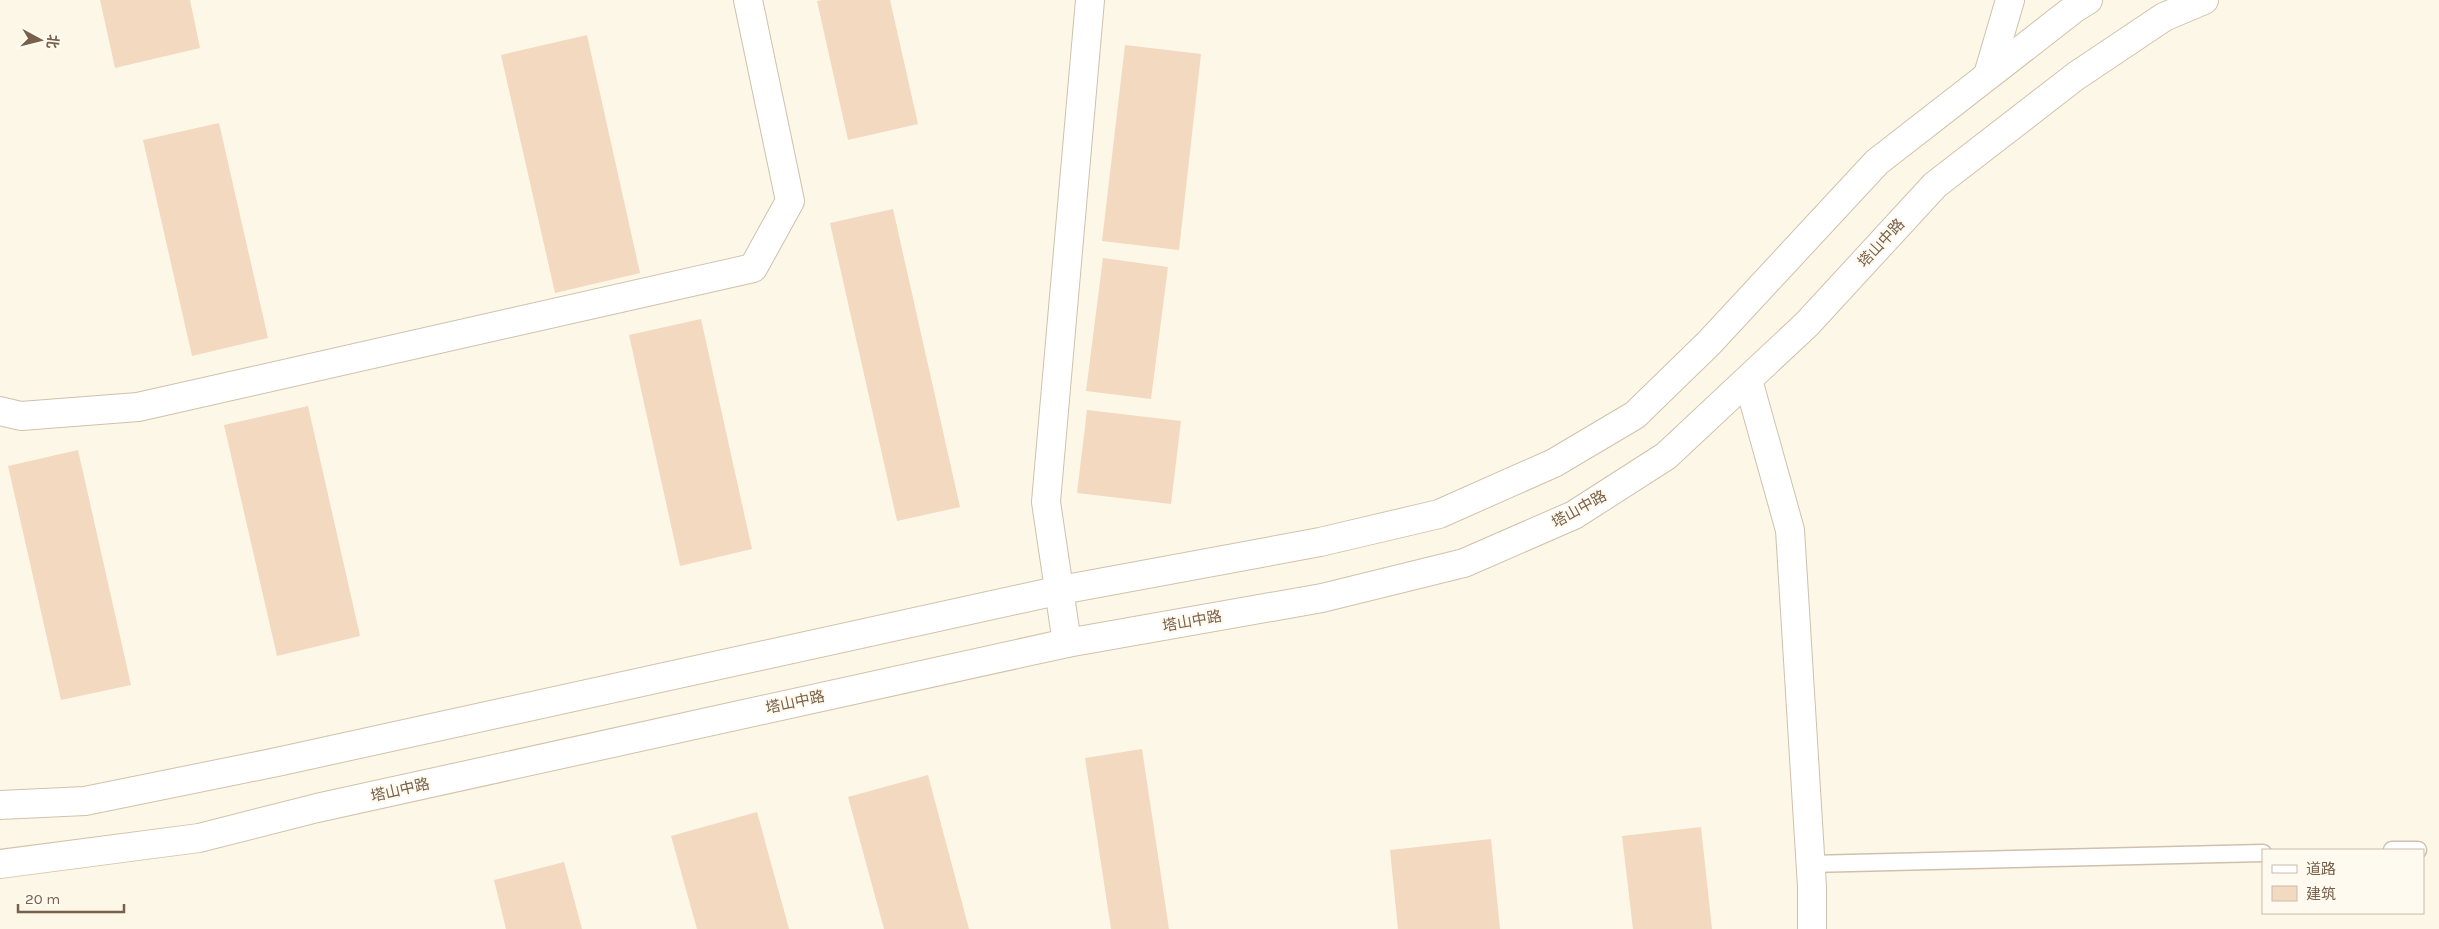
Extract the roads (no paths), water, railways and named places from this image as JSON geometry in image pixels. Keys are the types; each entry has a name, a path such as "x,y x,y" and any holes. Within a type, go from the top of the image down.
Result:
{"main road":[{"path":"0,410 21,416 138,407 753,268 790,201 748,0"},
{"path":"1067,642 1061,590 1046,502 1090,0"},
{"path":"1988,75 2010,0"},
{"path":"0,804 85,800 114,795 277,762 1061,590 1320,542 1439,514 1554,464 1635,415 1709,343 1877,162 2088,0"},
{"name":"塔山中路","path":"0,864 199,838 327,806 1067,642 1322,598 1464,564 1574,515 1657,461 1748,380 1807,324 1935,185 2076,76 2164,17 2204,0"},
{"path":"1748,380 1790,530 1810,864 1812,929"}],"lane":[{"path":"1810,864 2262,853"}]}
